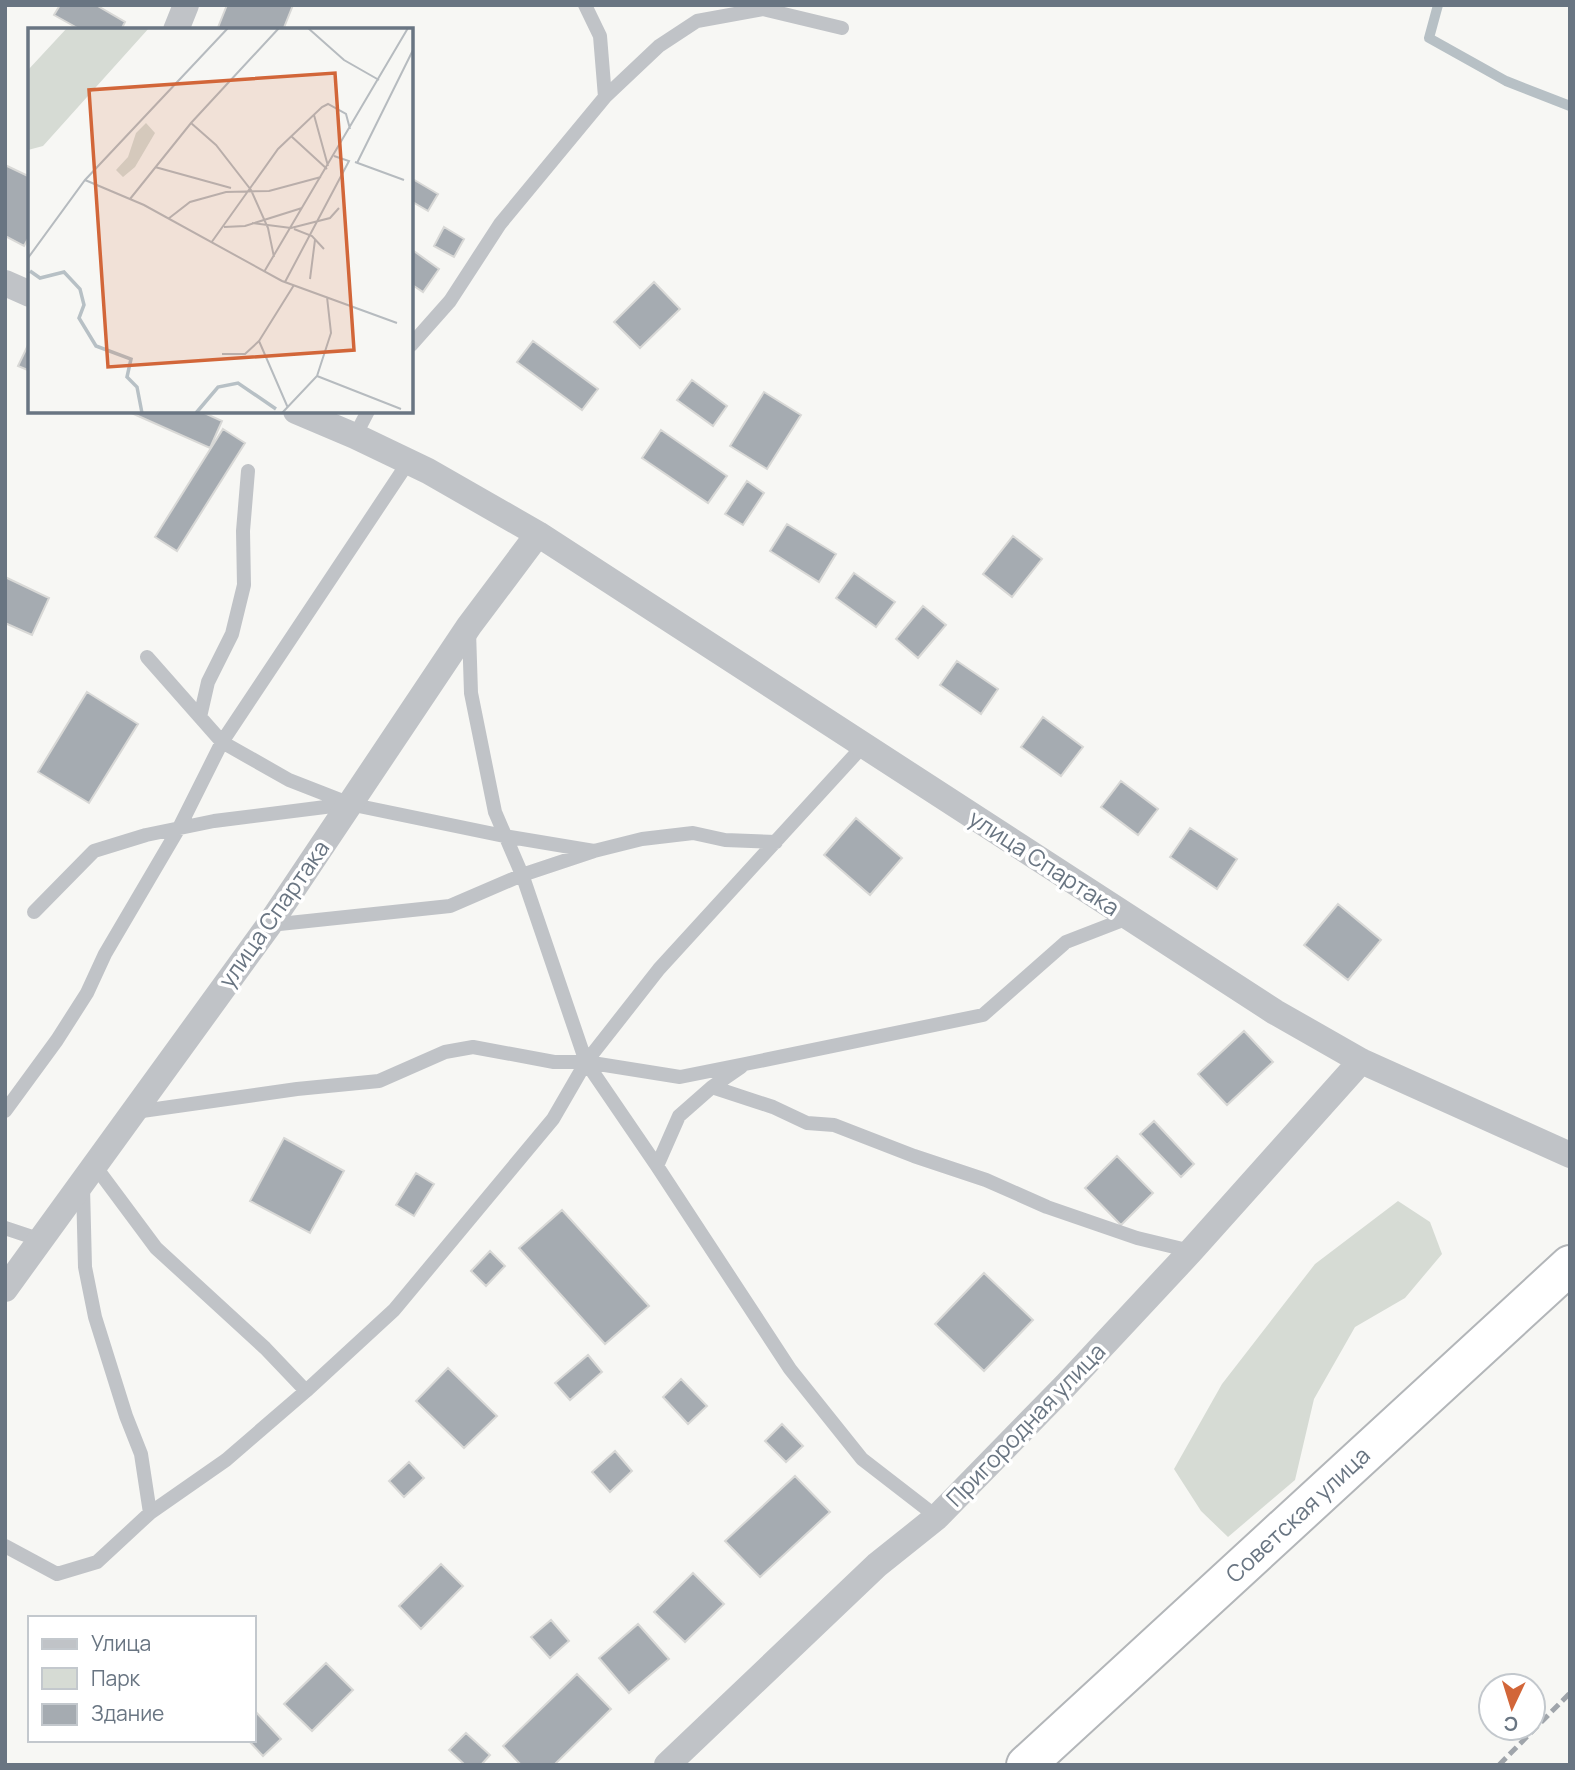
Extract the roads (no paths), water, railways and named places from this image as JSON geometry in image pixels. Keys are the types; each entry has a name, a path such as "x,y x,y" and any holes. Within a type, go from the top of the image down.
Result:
{"highway":[{"name":"Советская улица","path":"1026,1765 1570,1265"}],"street":[{"path":"177,28 187,5"},
{"path":"5,283 28,293"},
{"name":"улица Спартака","path":"301,413 408,461 538,534 1275,1012 1361,1060 1570,1155"},
{"name":"улица Спартака","path":"5,1289 269,925 469,626 538,534"},
{"name":"Пригородная улица","path":"667,1765 877,1565 937,1517 1066,1385 1191,1251 1361,1060"}],"lane":[{"path":"585,5 600,36 605,97"},
{"path":"413,343 450,301 500,224 605,97 659,46 696,20 763,9 842,29"},
{"path":"355,436 367,413"},
{"path":"5,1111 57,1040 87,993 105,954 179,828 222,742 408,461"},
{"path":"200,717 208,682 233,634 244,585 243,531 248,471"},
{"path":"469,626 471,693 495,812 522,875 586,1062 790,1369 862,1459 937,1517"},
{"path":"147,657 222,742 289,780 349,804 504,836 594,851"},
{"path":"5,1546 57,1574 97,1562 150,1513 226,1460 394,1310 553,1119 586,1062 659,969 863,746"},
{"path":"34,912 94,851 146,835 214,821 349,804"},
{"path":"269,925 450,906 522,875 594,851 642,839 693,833 725,839 776,842"},
{"path":"133,1112 297,1089 379,1081 445,1052 473,1047 554,1062 586,1062 680,1076 745,1064 983,1016 1066,942 1128,918"},
{"path":"657,1166 679,1116 712,1087 745,1064"},
{"path":"712,1087 773,1107 807,1123 834,1125 986,1180 1047,1207 1138,1238 1191,1251"},
{"path":"89,1174 156,1248 265,1348 306,1391"},
{"path":"89,1174 85,1267 95,1317 126,1416 141,1454 150,1513"},
{"path":"5,1227 41,1240"}],"waterway":[{"path":"1438,5 1429,38 1506,81 1570,106"}],"railway":[{"path":"1499,1765 1570,1693"}]}
